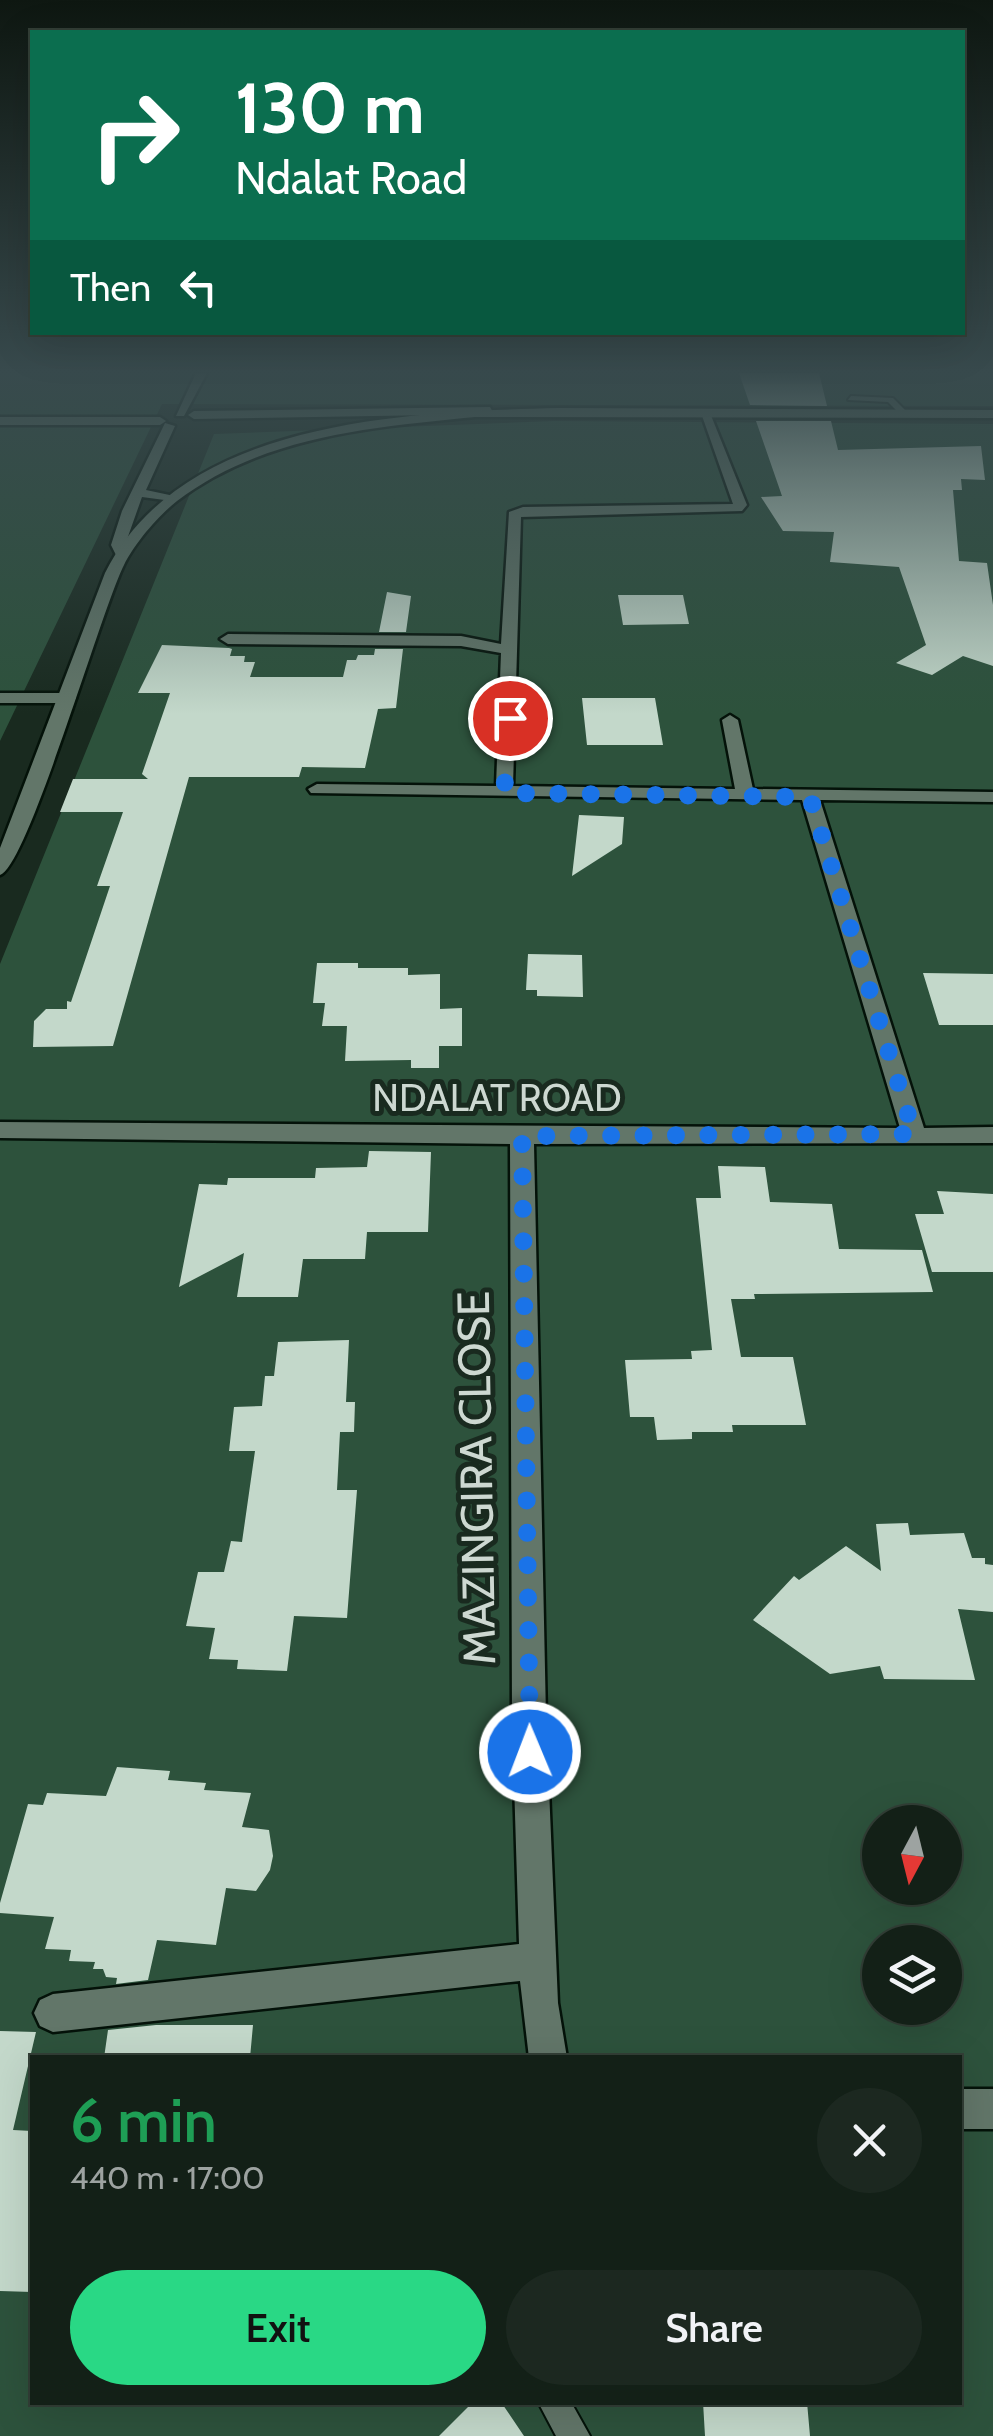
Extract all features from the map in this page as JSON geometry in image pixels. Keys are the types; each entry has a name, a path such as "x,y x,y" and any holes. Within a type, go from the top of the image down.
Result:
{"street":[{"path":"122,554 118,544 140,487"},
{"path":"0,869 26,811 122,554 172,497 190,487"},
{"path":"504,793 510,718 507,591 516,512 723,510 740,505 733,487"},
{"path":"138,493 172,497"},
{"path":"228,638 461,640 509,650"},
{"path":"0,698 68,698"},
{"path":"730,720 746,796"},
{"path":"317,789 993,797"},
{"path":"810,797 914,1134"},
{"name":"NDALAT ROAD","path":"0,1130 522,1136 993,1134"},
{"name":"MAZINGIRA CLOSE","path":"522,1136 529,1718 537,1961 547,2055"},
{"path":"53,2013 537,1961"},
{"path":"962,2109 993,2109"}],"lane":[{"path":"555,2405 574,2436"}],"green space":[{"path":"0,487 122,487 0,741"},
{"path":"193,487 993,487 993,2436 0,2436 0,964"}],"building":[{"path":"779,487 962,487 962,490 953,490 959,561 987,563 993,605 993,666 963,656 932,675 896,663 926,645 899,567 830,562 834,532 783,531 761,497 782,496"},
{"path":"387,592 411,596 406,632 379,632"},
{"path":"618,595 683,595 689,624 623,625"},
{"path":"162,645 232,649 230,656 245,656 244,662 255,662 250,677 343,677 347,660 374,655 375,649 403,649 396,708 378,709 365,768 302,767 299,777 189,777 113,1046 33,1047 34,1021 46,1009 67,1009 67,1001 71,1002 110,886 97,886 123,812 60,812 73,779 148,779 142,774 170,693 138,693"},
{"path":"582,698 655,698 663,745 587,745"},
{"path":"579,815 624,817 622,844 572,876"},
{"path":"528,954 582,955 583,997 537,996 537,990 526,990"},
{"path":"317,963 408,968 408,975 440,974 440,1009 462,1008 462,1046 439,1046 439,1068 411,1068 411,1060 345,1061 347,1026 322,1026 325,1003 313,1003"},
{"path":"923,973 993,974 993,1025 939,1025"},
{"path":"369,1151 431,1152 428,1232 367,1232 365,1259 303,1259 298,1297 237,1297 244,1253 179,1287 199,1184 227,1185 228,1178 315,1178 316,1168 367,1167"},
{"path":"718,1166 765,1167 770,1202 832,1204 839,1249 922,1250 933,1292 754,1294 755,1299 731,1299 741,1357 793,1357 806,1425 732,1425 733,1432 692,1432 692,1439 657,1440 654,1417 630,1417 625,1360 692,1359 691,1351 712,1350 696,1198 721,1198"},
{"path":"937,1191 993,1194 993,1272 932,1272 915,1214 944,1214"},
{"path":"349,1340 346,1402 355,1402 354,1432 340,1432 337,1490 357,1490 347,1618 294,1616 287,1671 237,1669 238,1660 209,1659 215,1628 186,1626 198,1572 224,1572 231,1541 242,1542 255,1451 229,1451 234,1407 262,1406 265,1376 274,1376 278,1342"},
{"path":"908,1523 910,1535 964,1533 972,1558 985,1558 985,1564 993,1565 993,1612 958,1609 975,1680 884,1679 880,1666 830,1674 753,1620 794,1576 799,1580 846,1546 881,1571 876,1524"},
{"path":"117,1767 170,1771 168,1780 206,1783 204,1790 251,1793 242,1827 269,1830 273,1856 270,1870 256,1891 226,1888 216,1945 157,1940 148,1980 116,1984 117,1978 106,1977 103,1969 93,1969 95,1962 69,1961 71,1950 45,1949 54,1917 0,1913 0,1903 28,1804 43,1805 47,1793 106,1796"},
{"path":"156,2025 253,2025 250,2055 104,2055 108,2030"},
{"path":"0,2031 36,2032 13,2130 30,2131 30,2292 0,2291"},
{"path":"470,2405 503,2405 524,2436 439,2436"},
{"path":"703,2405 807,2405 810,2436 705,2436"}],"route":[{"path":"510,718 504,793 810,797 914,1134 522,1136 530,1752"}]}
